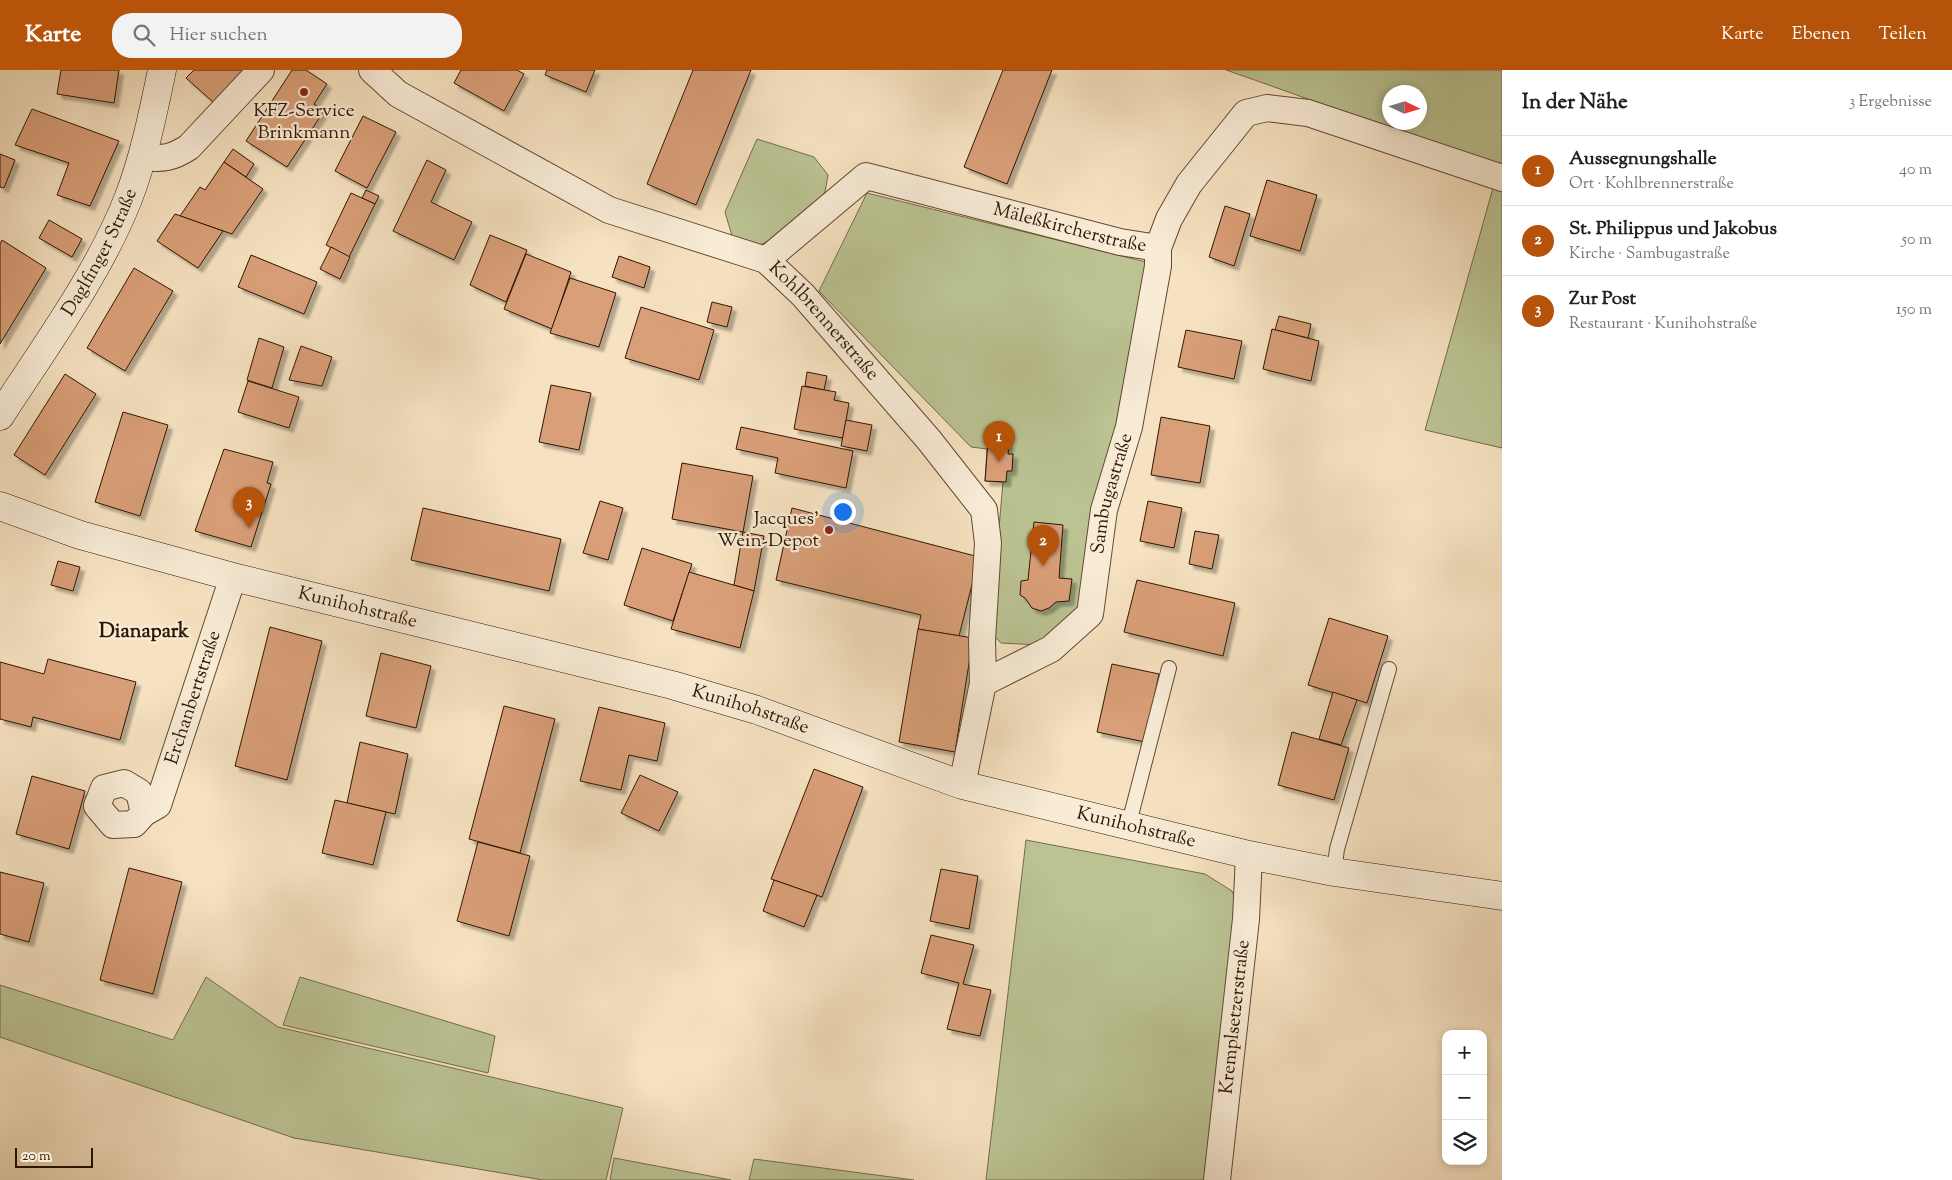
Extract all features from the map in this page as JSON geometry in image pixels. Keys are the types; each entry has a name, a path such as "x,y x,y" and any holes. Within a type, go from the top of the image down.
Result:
{"street":[{"name":"Daglfinger Straße","path":"0,416 80,292 105,249 128,199 142,157 162,70"},
{"path":"142,157 163,159 176,155 189,147 261,70"},
{"name":"Kohlbrennerstraße","path":"372,70 398,94 609,210 766,260 803,295 929,440 984,510 988,543 982,640 983,683 962,785"},
{"name":"Mäleßkircherstraße","path":"766,260 866,176 1120,242 1158,248 1169,219 1188,184 1246,113 1267,108 1308,113 1502,178"},
{"name":"Sambugastraße","path":"983,683 1051,649 1090,614 1104,510 1129,426 1158,266 1158,248"},
{"name":"Kunihohstraße","path":"0,506 80,535 233,577 672,685 757,710 962,785 1249,855 1334,872 1502,896"},
{"name":"Erchanbertstraße","path":"144,813 158,805 233,577"},
{"name":"Kremplsetzerstraße","path":"1217,1180 1246,919 1249,855"}],"lane":[{"path":"1128,827 1168,668"},
{"path":"1334,872 1337,849 1389,669"}],"green space":[{"path":"1226,70 1502,70 1502,168 1395,130 1427,130 1427,85 1382,85 1382,125"},
{"path":"757,139 814,157 828,175 825,192 810,212 782,235 757,246 735,246 725,212"},
{"path":"1493,188 1502,191 1502,448 1425,430"},
{"path":"867,193 1146,262 1083,604 1039,645 1001,643 990,632 1003,482 985,481 987,449 971,447 819,291"},
{"path":"1026,840 1205,874 1232,891 1241,913 1210,1180 986,1180"},
{"path":"206,977 278,1027 623,1108 606,1180 543,1180 294,1138 0,1037 0,985 173,1040"},
{"path":"300,977 495,1036 488,1073 283,1025"},
{"path":"614,1158 731,1180 610,1180"},
{"path":"754,1159 914,1180 749,1180"}],"building":[{"path":"61,70 119,70 114,103 57,94"},
{"path":"194,70 244,70 213,102 186,78"},
{"path":"292,70 306,70 327,84 314,104 324,111 287,167 246,141"},
{"path":"461,70 517,70 524,74 504,111 454,83"},
{"path":"547,70 595,70 586,92 545,75"},
{"path":"693,70 751,70 696,205 647,184"},
{"path":"1003,70 1052,70 1007,184 964,167"},
{"path":"32,109 119,141 90,206 57,195 69,163 15,145"},
{"path":"363,116 396,132 367,188 335,171"},
{"path":"233,149 254,164 246,177 224,162"},
{"path":"0,154 15,160 4,188 0,187"},
{"path":"427,160 446,170 431,202 472,222 454,260 393,231"},
{"path":"224,162 263,189 232,234 180,216 200,187 205,190"},
{"path":"1267,180 1317,195 1300,251 1250,236"},
{"path":"366,190 379,196 375,204 362,198"},
{"path":"351,193 375,204 349,257 326,245"},
{"path":"1225,206 1250,214 1234,266 1209,257"},
{"path":"175,214 223,231 198,268 157,241"},
{"path":"49,220 82,239 72,257 39,238"},
{"path":"490,235 527,250 506,302 470,285"},
{"path":"2,240 46,268 0,344 0,244"},
{"path":"331,247 350,257 340,279 320,269"},
{"path":"526,254 571,272 552,329 504,309"},
{"path":"251,255 317,282 304,314 238,287"},
{"path":"619,256 650,267 644,288 612,277"},
{"path":"134,268 173,291 125,371 87,348"},
{"path":"570,278 616,293 599,347 550,333"},
{"path":"712,302 732,307 727,327 707,322"},
{"path":"641,307 714,330 699,380 625,358"},
{"path":"1279,316 1311,324 1308,338 1275,330"},
{"path":"1272,329 1319,341 1311,381 1263,369"},
{"path":"1186,330 1242,341 1234,379 1178,367"},
{"path":"259,338 284,347 272,388 247,380"},
{"path":"301,346 332,357 322,386 289,380"},
{"path":"807,372 827,376 824,390 805,386"},
{"path":"65,374 96,394 45,475 14,455"},
{"path":"248,381 299,397 289,428 238,412"},
{"path":"551,385 591,393 579,450 539,442"},
{"path":"802,386 836,392 834,400 849,403 843,438 794,429"},
{"path":"123,412 168,425 140,516 95,502"},
{"path":"1161,417 1210,426 1200,483 1151,475"},
{"path":"846,420 872,425 867,451 841,446"},
{"path":"741,427 853,451 846,488 775,473 778,458 736,449"},
{"path":"988,442 1009,443 1008,454 1013,454 1012,471 1007,471 1006,482 985,481"},
{"path":"224,449 273,462 267,483 271,484 251,547 195,531"},
{"path":"682,463 753,476 743,532 672,519"},
{"path":"600,501 623,508 608,560 583,553"},
{"path":"1148,501 1182,508 1174,548 1140,541"},
{"path":"423,508 561,539 549,591 411,560"},
{"path":"792,508 979,557 959,636 918,629 921,615 776,580"},
{"path":"1034,522 1063,525 1059,578 1072,579 1069,601 1056,602 1049,608 1041,611 1032,608 1025,598 1020,595 1021,581 1028,580"},
{"path":"1195,531 1219,535 1212,569 1189,564"},
{"path":"743,532 764,536 754,591 734,585"},
{"path":"642,548 692,564 673,621 624,605"},
{"path":"58,561 80,567 73,591 51,585"},
{"path":"689,572 754,591 740,648 671,629"},
{"path":"1137,580 1235,603 1223,656 1124,632"},
{"path":"1329,618 1388,636 1367,703 1308,685"},
{"path":"270,627 322,641 287,780 235,766"},
{"path":"918,629 973,638 955,752 899,742"},
{"path":"381,653 431,666 416,728 366,716"},
{"path":"48,659 136,682 120,740 33,717 31,727 0,719 0,662 44,674"},
{"path":"1112,664 1159,674 1145,742 1097,732"},
{"path":"1333,692 1357,700 1341,745 1319,739"},
{"path":"504,706 555,719 520,853 469,839"},
{"path":"599,707 665,723 657,761 629,755 621,790 580,781"},
{"path":"1292,732 1349,748 1334,800 1278,785"},
{"path":"360,742 408,754 395,814 347,803"},
{"path":"814,769 863,787 822,897 771,879"},
{"path":"640,775 678,792 659,831 621,813"},
{"path":"32,776 85,791 69,849 16,834"},
{"path":"335,800 386,812 373,865 322,853"},
{"path":"478,842 530,856 509,936 457,921"},
{"path":"129,868 182,882 153,994 100,980"},
{"path":"941,869 978,876 969,929 930,921"},
{"path":"0,872 44,883 29,942 0,934"},
{"path":"774,880 817,895 804,927 763,911"},
{"path":"931,935 974,945 963,984 991,990 980,1036 947,1029 959,983 921,973"}],"place":[{"name":"KFZ-Service Brinkmann","path":"304,92"},
{"name":"Aussegnungshalle","path":"999,462"},
{"name":"Zur Post","path":"249,528"},
{"name":"Jacques’ Wein-Depot","path":"829,530"},
{"name":"St. Philippus und Jakobus","path":"1043,566"}],"district":[{"name":"Dianapark","path":"144,632"}]}
